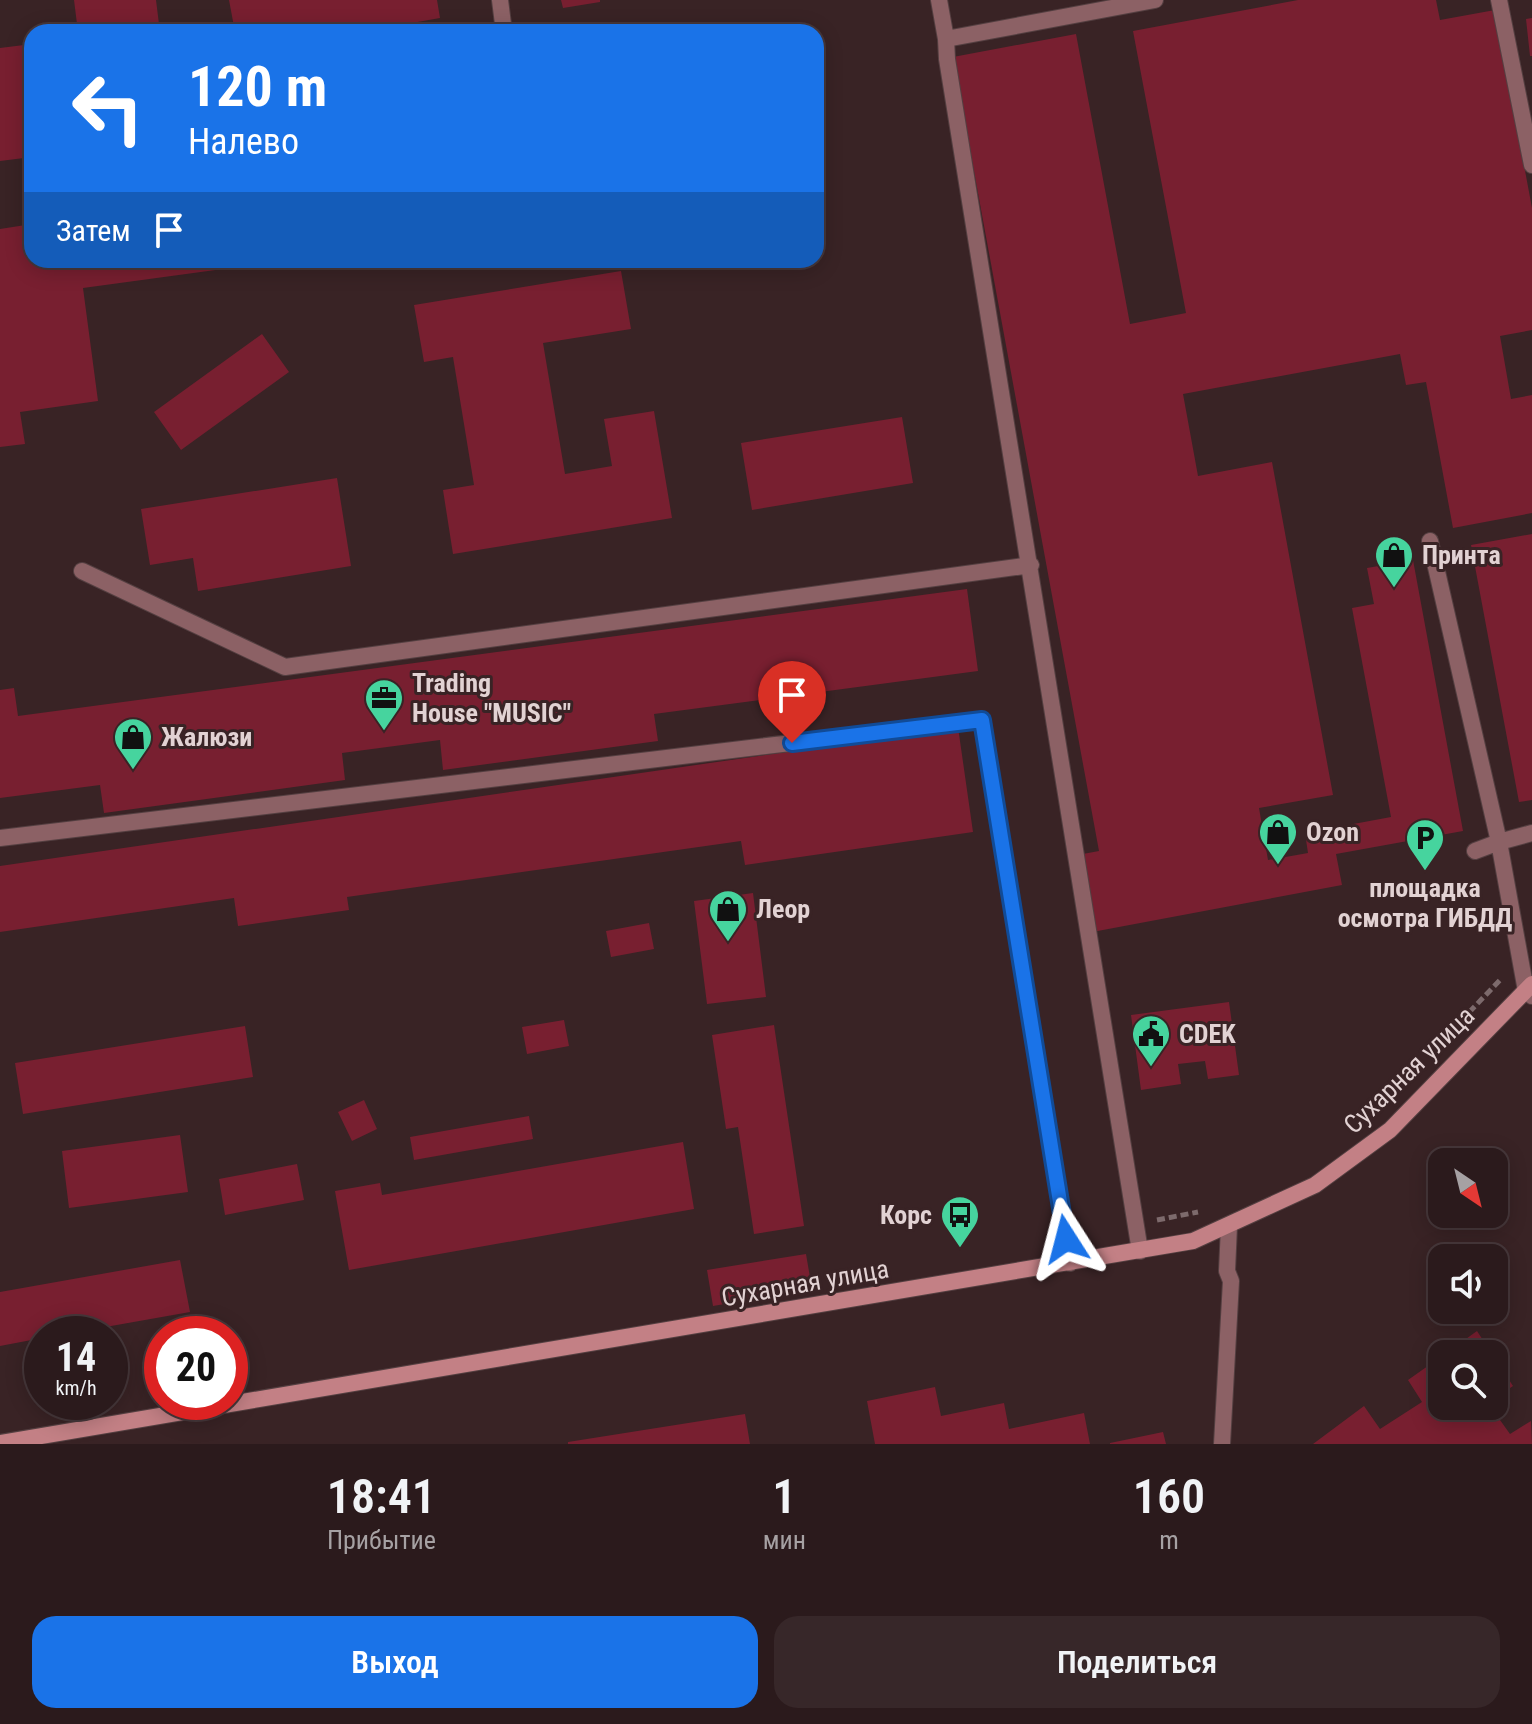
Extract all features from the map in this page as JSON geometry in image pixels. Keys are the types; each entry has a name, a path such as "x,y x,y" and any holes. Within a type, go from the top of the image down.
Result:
{"street":[{"path":"500,0 503,24"},
{"path":"939,0 1140,1251"},
{"path":"946,39 1155,0"},
{"path":"1499,0 1532,165"},
{"path":"1430,541 1530,990"},
{"path":"82,571 285,667 1031,565"},
{"path":"0,838 982,720 1070,1263"},
{"path":"1475,851 1532,833"},
{"name":"Сухарная улица","path":"0,1443 1193,1241 1315,1185 1390,1130 1530,990"},
{"path":"1222,1444 1231,1281 1227,1271 1229,1226"}],"path":[{"path":"1425,1059 1521,958"},
{"path":"1135,1224 1210,1210"}],"building":[{"path":"74,0 156,0 159,24 77,24"},
{"path":"229,0 437,0 440,18 406,24 234,24"},
{"path":"561,0 600,0 600,2 563,8"},
{"path":"1298,0 1436,0 1440,20 1495,10 1532,208 1532,330 1500,336 1511,399 1532,395 1532,513 1453,528 1426,382 1406,385 1400,354 1183,394 1198,476 1272,462 1333,795 1259,808 1268,860 1308,853 1305,833 1391,817 1352,608 1374,604 1367,568 1413,560 1463,831 1336,854 1342,885 1087,933 1072,856 1099,851 953,57 1076,34 1130,324 1186,313 1133,31"},
{"path":"1532,18 1532,56 1530,56 1526,19"},
{"path":"24,45 24,158 0,161 0,48"},
{"path":"24,225 24,268 230,268 83,288 98,401 20,412 25,444 0,447 0,229"},
{"path":"621,271 631,329 543,343 565,474 612,466 604,419 654,411 672,518 453,554 443,490 474,485 453,357 424,362 414,305"},
{"path":"262,334 289,372 181,450 154,412"},
{"path":"902,417 913,483 752,510 741,443"},
{"path":"337,478 351,566 198,591 193,558 150,565 141,509"},
{"path":"1532,534 1532,800 1519,802 1471,545"},
{"path":"967,589 978,671 654,714 658,741 443,770 440,740 342,753 345,780 104,813 100,785 0,798 0,690 14,688 18,716"},
{"path":"958,727 973,832 745,865 741,841 347,897 349,910 238,926 234,898 0,932 0,866"},
{"path":"753,893 766,997 707,1004 694,901"},
{"path":"649,923 654,949 611,957 606,931"},
{"path":"1229,1002 1239,1075 1208,1079 1205,1061 1178,1064 1181,1084 1141,1090 1131,1015"},
{"path":"564,1020 569,1046 527,1054 522,1027"},
{"path":"774,1025 804,1226 754,1234 738,1127 726,1129 712,1035"},
{"path":"245,1026 253,1077 23,1114 15,1063"},
{"path":"364,1100 377,1129 352,1141 338,1112"},
{"path":"529,1116 533,1139 414,1160 410,1137"},
{"path":"180,1135 188,1192 69,1208 62,1151"},
{"path":"683,1142 694,1209 349,1270 335,1191 380,1183 382,1195"},
{"path":"297,1164 304,1200 225,1215 219,1179"},
{"path":"806,1254 812,1289 713,1306 707,1270"},
{"path":"180,1260 190,1312 144,1316 144,1320 128,1323 128,1316 24,1316 24,1341 0,1346 0,1292"},
{"path":"1477,1331 1483,1340 1464,1340"},
{"path":"1428,1366 1428,1420 1500,1420 1510,1434 1531,1421 1532,1444 1313,1444 1364,1406 1380,1429 1422,1402 1408,1380"},
{"path":"935,1387 941,1416 1004,1403 1009,1429 1084,1413 1090,1444 875,1444 867,1401"},
{"path":"745,1414 750,1444 568,1444 568,1442"},
{"path":"1163,1432 1166,1444 1110,1444 1110,1443"}],"place":[{"name":"Принта","path":"1394,589"},
{"name":"Trading House \"MUSIC\"","path":"384,732"},
{"name":"Жалюзи","path":"133,771"},
{"name":"Ozon","path":"1278,866"},
{"name":"площадка осмотра ГИБДД","path":"1425,872"},
{"name":"Леор","path":"728,943"},
{"name":"CDEK","path":"1151,1068"},
{"name":"Корс","path":"960,1249"}],"route":[{"path":"792,743 982,720 1066,1239"}]}
